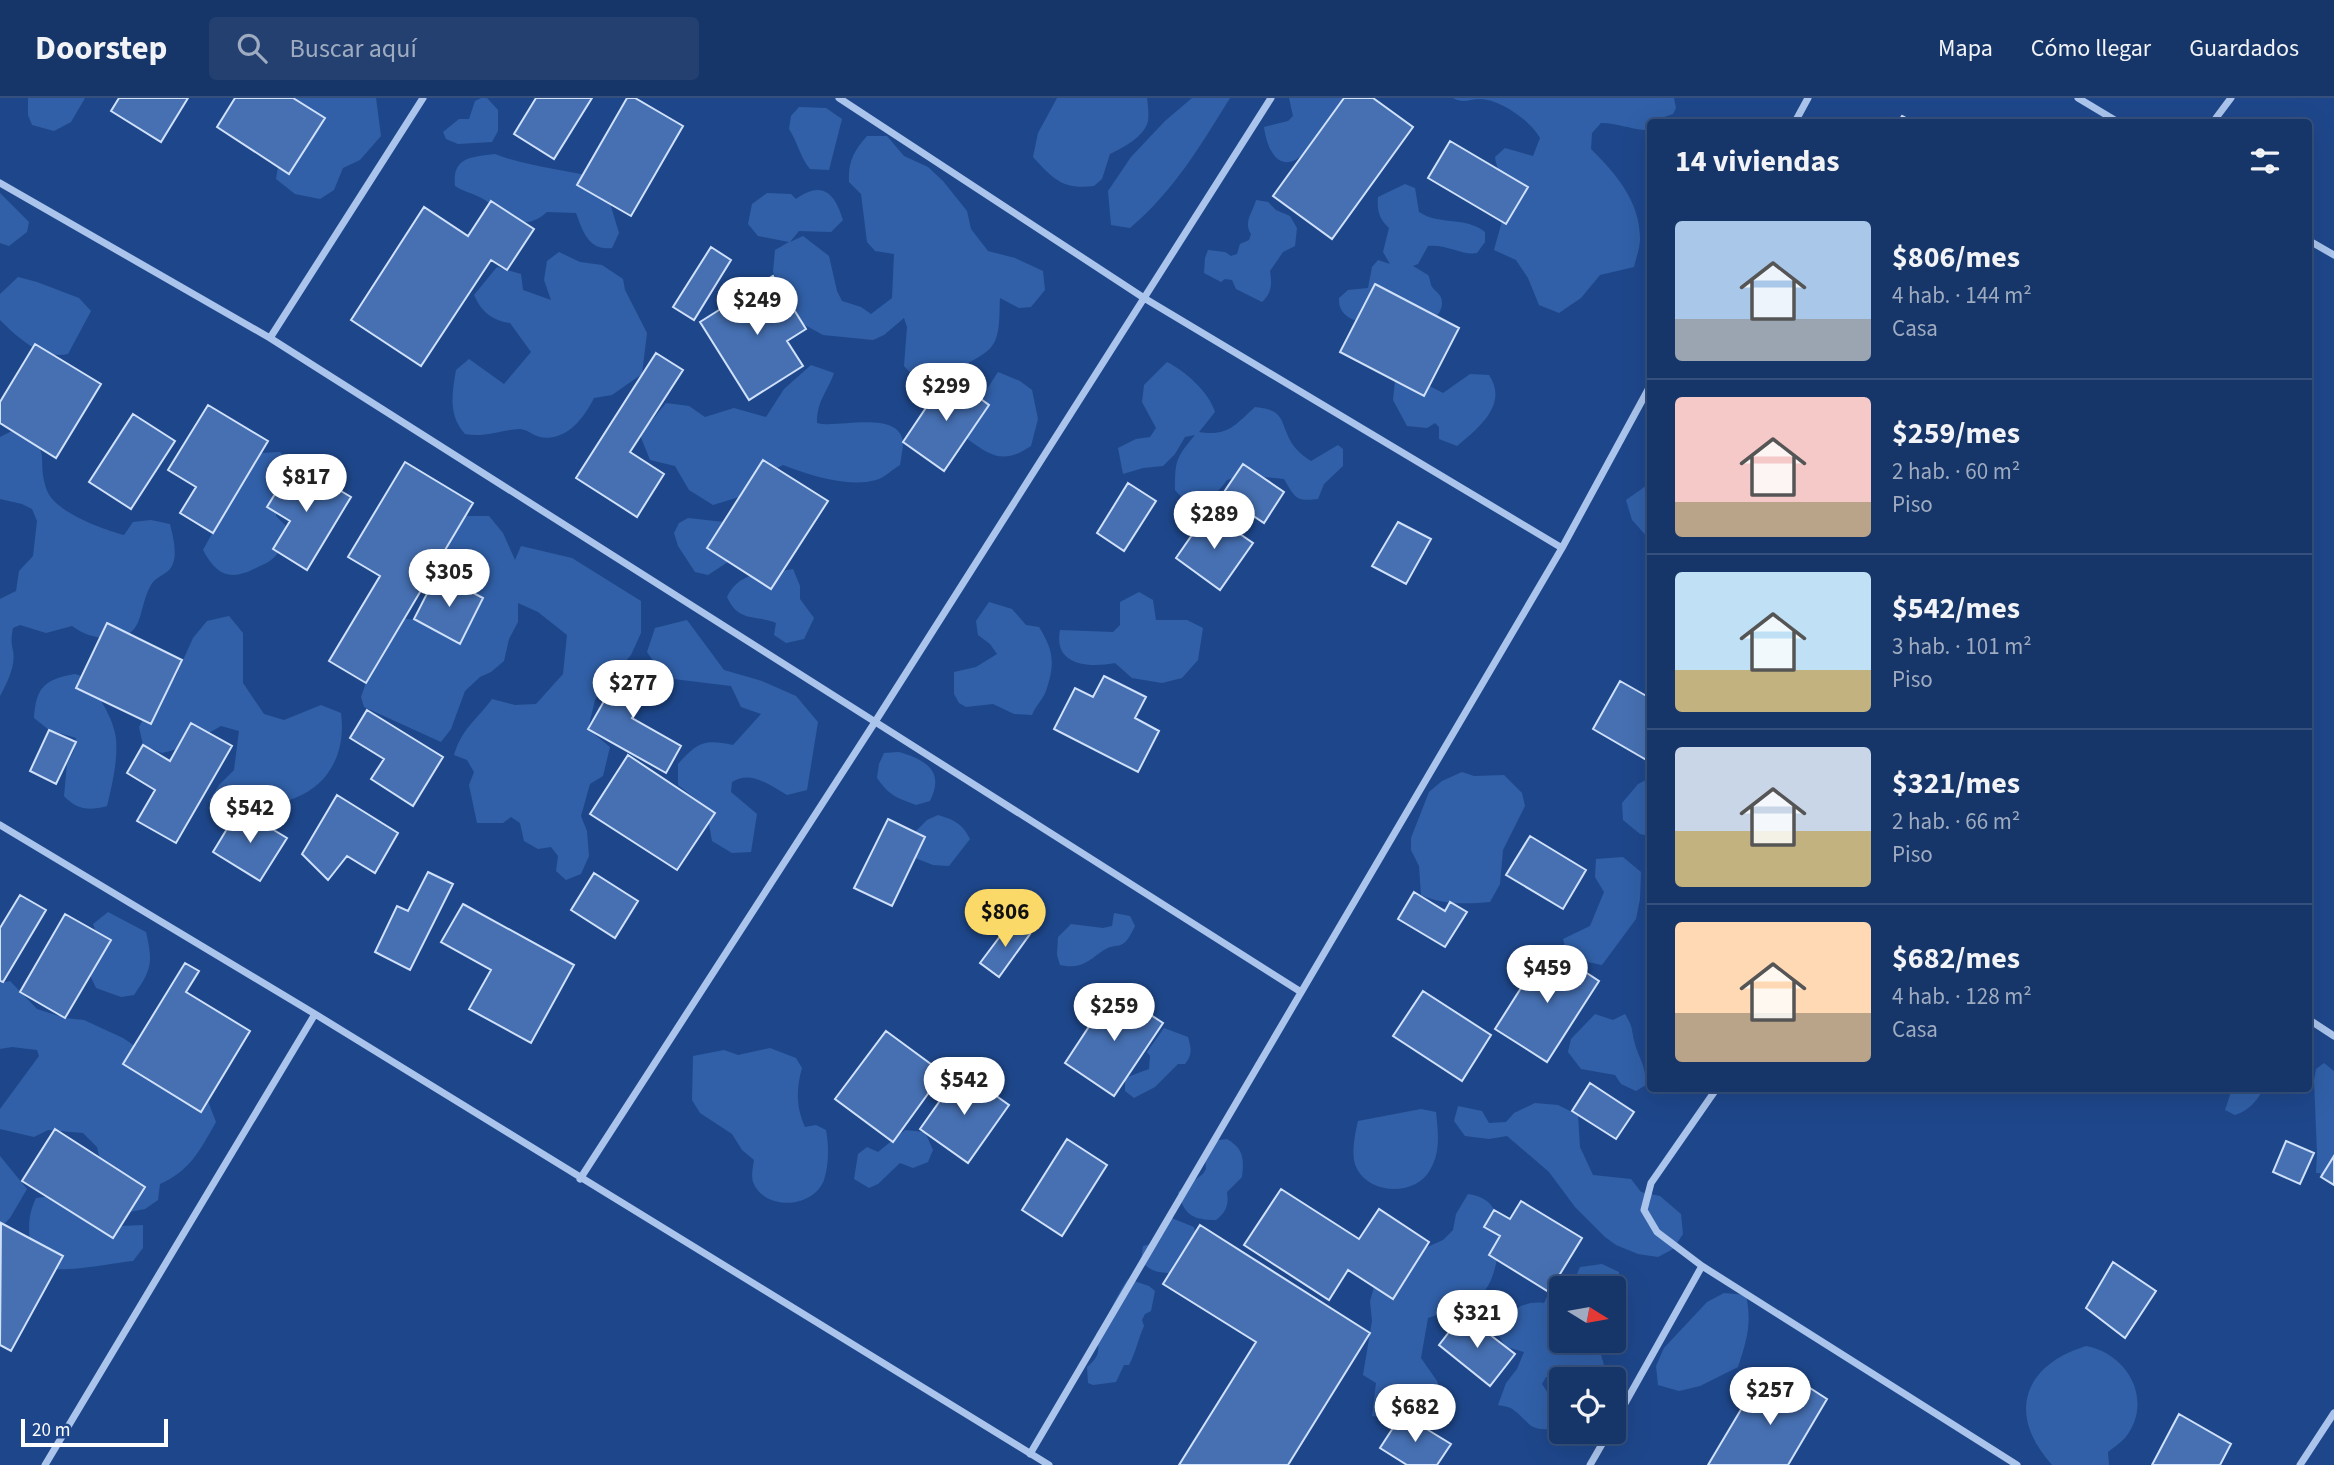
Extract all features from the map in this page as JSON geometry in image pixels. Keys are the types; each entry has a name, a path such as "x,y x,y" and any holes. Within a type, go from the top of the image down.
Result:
{"street":[{"path":"270,338 423,98"},
{"path":"839,98 1144,298 1562,548"},
{"path":"580,1179 875,722 1271,98"},
{"path":"1797,119 1808,98"},
{"path":"2078,98 2113,119"},
{"path":"2215,119 2231,98"},
{"path":"0,183 270,338 1301,992"},
{"path":"2312,242 2334,255"},
{"path":"1030,1454 1562,548 1647,392"},
{"path":"0,825 315,1014 1049,1465"},
{"path":"45,1465 315,1014"},
{"path":"2312,1022 2334,1036"},
{"path":"1714,1092 1651,1183 1644,1210 1657,1233 1702,1266 2017,1465"},
{"path":"1626,1402 1702,1266"},
{"path":"2300,1465 2334,1413"},
{"path":"1590,1465 1602,1444"}],"shaded area":[{"path":"28,98 85,98 71,122 54,131 32,125 28,115"},
{"path":"289,98 376,98 381,136 360,160 343,168 334,190 320,199 295,194 276,179"},
{"path":"487,98 498,110 498,131 492,142 458,144 446,139 443,132 459,119 469,119 475,101"},
{"path":"1057,98 1147,98 1146,127 1133,141 1110,154 1102,179 1094,186 1074,186 1059,181 1033,157 1038,133"},
{"path":"1192,98 1230,98 1185,167 1160,199 1130,228 1111,225 1108,191 1131,157 1165,121"},
{"path":"1289,98 1348,98 1310,148 1297,159 1283,162 1273,154 1264,127 1288,121 1293,116"},
{"path":"1453,98 1674,98 1676,108 1673,114 1659,119 1647,119 1645,130 1601,123 1592,133 1591,149 1625,189 1636,212 1640,239 1634,267 1600,275 1581,298 1559,313 1539,305 1528,278 1516,260 1494,250 1505,200 1504,183 1495,157 1505,148 1533,156 1540,138 1523,119 1506,107 1488,100"},
{"path":"799,107 826,108 842,119 829,170 810,169 789,129 791,116"},
{"path":"867,136 887,136 904,156 928,167 943,181 967,211 971,229 988,251 1015,258 1043,271 1045,290 1031,307 1019,308 1000,298 998,330 992,346 977,358 954,369 920,376 912,374 904,366 907,327 904,318 884,335 873,340 823,335 803,324 773,272 775,250 789,242 758,236 748,224 752,204 767,193 791,194 796,199 813,190 826,192 836,203 843,220 831,232 799,231 790,242 803,236 829,256 842,301 861,307 871,314 892,298 894,254 875,251 867,242 861,194 849,182 853,157"},
{"path":"495,154 603,180 619,233 612,248 592,243 584,233 576,213 547,212 530,222 522,222 508,217 481,198 455,186 457,169 465,160"},
{"path":"1405,184 1415,188 1419,212 1435,219 1477,227 1485,232 1485,242 1477,253 1428,246 1418,264 1413,266 1428,275 1431,285 1441,297 1441,308 1433,319 1388,324 1355,320 1346,316 1339,298 1348,290 1368,288 1372,267 1378,260 1390,264 1383,252 1389,228 1379,214 1378,197"},
{"path":"0,193 29,222 27,232 9,246 0,243"},
{"path":"1256,200 1268,202 1276,210 1290,216 1297,228 1295,246 1283,252 1270,271 1270,288 1262,302 1236,289 1232,280 1225,279 1221,282 1204,273 1208,250 1225,252 1231,256 1237,254 1240,244 1249,240 1251,234 1248,221"},
{"path":"559,252 580,262 602,265 623,279 625,290 647,333 642,374 612,395 594,398 573,427 558,436 540,437 519,429 465,434 454,412 456,370 469,359 504,384 531,352 510,323 497,320 488,314 474,295 497,267 521,274 523,290 551,300 544,280 547,261"},
{"path":"18,277 79,298 91,311 68,354 40,351 0,320 0,294"},
{"path":"1167,362 1196,383 1212,404 1215,412 1199,432 1224,431 1237,424 1255,407 1265,408 1280,417 1291,442 1305,457 1311,461 1338,445 1343,449 1343,466 1324,484 1318,499 1305,500 1296,497 1284,479 1245,475 1227,480 1209,497 1185,501 1175,490 1176,465 1195,435 1185,437 1175,454 1163,466 1123,474 1118,448 1136,439 1150,437 1156,428 1142,402 1144,385"},
{"path":"811,365 834,373 821,402 817,423 866,422 891,426 899,432 903,442 900,465 879,479 853,482 816,476 783,465 749,483 739,497 713,505 689,490 675,466 650,460 640,435 666,403 689,406 705,417 734,408 766,417 784,389"},
{"path":"998,372 1020,381 1032,390 1038,419 1031,446 1005,457 983,450 966,438 968,397 985,392"},
{"path":"1470,374 1489,375 1495,396 1493,406 1482,424 1457,446 1439,439 1439,427 1435,423 1427,428 1407,426 1393,400 1395,381 1418,380 1443,393"},
{"path":"16,429 40,450 46,488 58,505 79,518 124,535 133,522 151,520 170,524 175,555 168,571 151,585 135,628 129,634 103,638 89,635 72,626 46,633 20,625 13,628 12,668 0,696 0,599 16,591 19,571 33,556 37,521 32,509 0,499 0,437"},
{"path":"280,452 294,463 295,482 276,502 276,516 287,527 281,548 263,565 240,574 226,574 214,566 203,550 253,459 261,453"},
{"path":"1647,485 1647,537 1632,520 1626,500"},
{"path":"465,516 489,516 503,533 515,560 521,546 572,558 641,601 641,633 631,655 595,700 588,729 610,747 603,776 590,784 581,816 587,831 589,856 581,874 566,880 556,871 558,856 551,847 538,849 524,841 520,823 511,817 503,823 477,823 469,785 474,772 467,760 454,755 465,731 492,699 515,705 536,704 563,674 567,635 538,612 518,603 518,622 509,639 504,661 465,691 451,729 441,742 364,707 361,697 382,636 404,619 424,620 478,608 474,587 431,573"},
{"path":"688,518 724,522 734,558 708,575 695,572 678,546 674,533 679,523"},
{"path":"793,569 800,586 800,599 814,618 804,639 786,643 774,635 776,623 742,614 727,597 739,582 747,577"},
{"path":"1139,592 1153,600 1156,620 1187,620 1203,628 1198,660 1182,678 1162,683 1132,678 1115,663 1084,664 1067,658 1059,642 1060,630 1113,632 1120,625 1120,602"},
{"path":"989,602 1012,609 1026,625 1039,627 1048,643 1052,658 1051,673 1045,694 1032,715 1014,714 993,704 966,707 959,703 954,694 954,672 976,667 997,654 990,644 978,635 976,621"},
{"path":"229,616 243,633 243,683 264,714 284,720 321,705 341,713 342,727 341,740 333,764 318,784 295,798 268,805 238,830 221,820 209,801 219,785 234,770 239,731 221,726 182,748 162,753 143,745 139,727 149,708 175,678 193,638 207,621"},
{"path":"687,620 724,670 762,681 796,696 818,722 807,790 787,795 753,778 732,782 731,792 757,814 751,852 732,853 712,841 706,807 678,785 678,764 691,751 702,744 715,742 733,745 761,714 741,707 731,686 665,678 647,652 655,628"},
{"path":"75,674 88,678 115,731 113,781 107,806 101,808 79,807 64,796 67,764 76,738 49,730 34,718 37,699 44,686 56,679"},
{"path":"899,752 925,763 934,774 934,791 930,801 916,805 903,800 886,789 877,778 884,753"},
{"path":"1462,772 1474,776 1504,775 1522,793 1525,806 1503,850 1500,884 1490,902 1446,902 1421,895 1419,866 1411,850 1411,838 1429,792 1442,781"},
{"path":"1647,780 1647,835 1640,834 1623,820 1622,803 1638,784"},
{"path":"938,815 957,823 970,839 949,866 933,865 915,858 915,832 927,820"},
{"path":"1623,857 1641,872 1636,919 1602,965 1568,958 1563,939 1590,926 1604,892 1595,877 1596,859"},
{"path":"108,912 146,932 150,951 148,972 134,995 121,997 96,988 90,975 100,943 93,924"},
{"path":"1114,913 1130,916 1135,926 1123,944 1107,948 1082,964 1060,965 1057,955 1058,937 1071,924 1103,928 1112,926"},
{"path":"10,981 37,1009 65,1018 84,1020 123,1038 206,1096 216,1122 193,1159 179,1173 160,1184 158,1200 145,1209 124,1213 106,1185 97,1147 83,1133 48,1130 34,1137 0,1129 0,1109 39,1056 37,1050 12,1047 0,1049 0,983"},
{"path":"1595,1014 1613,1020 1625,1014 1631,1025 1646,1085 1636,1091 1621,1084 1615,1075 1581,1069 1568,1052 1571,1039"},
{"path":"1164,1028 1188,1037 1189,1057 1185,1064 1178,1064 1155,1087 1134,1098 1125,1091 1125,1078 1149,1069 1150,1056 1147,1052"},
{"path":"770,1048 796,1058 802,1068 798,1098 805,1127 816,1125 826,1130 828,1142 827,1168 818,1190 810,1197 789,1203 767,1198 759,1191 752,1179 754,1160 742,1150 732,1134 700,1113 692,1100 693,1056 724,1050 738,1055"},
{"path":"2324,1063 2334,1071 2334,1177 2329,1182 2321,1177 2320,1173 2316,1173 2314,1080 2316,1069"},
{"path":"2231,1092 2262,1092 2249,1108 2240,1113 2235,1115 2225,1110"},
{"path":"1535,1103 1558,1105 1578,1115 1580,1147 1593,1175 1631,1179 1641,1192 1660,1196 1681,1214 1683,1234 1673,1249 1658,1257 1638,1254 1616,1245 1575,1207 1549,1172 1507,1136 1489,1139 1465,1136 1454,1121 1458,1106 1482,1111 1489,1123 1506,1122 1514,1113"},
{"path":"1421,1109 1436,1112 1437,1149 1430,1170 1415,1184 1404,1188 1383,1188 1372,1184 1364,1178 1355,1164 1354,1145 1358,1121"},
{"path":"905,1130 925,1132 933,1150 928,1162 913,1168 900,1163 878,1184 869,1188 854,1179 858,1154 867,1147 878,1152"},
{"path":"1227,1139 1242,1155 1242,1177 1227,1192 1226,1208 1216,1220 1195,1217 1183,1206 1178,1192 1203,1174 1210,1141"},
{"path":"0,1156 27,1189 10,1218 0,1228"},
{"path":"1468,1194 1483,1199 1494,1210 1499,1228 1498,1250 1494,1272 1481,1295 1459,1307 1428,1318 1421,1358 1437,1381 1443,1400 1434,1419 1411,1421 1372,1416 1376,1383 1363,1375 1372,1321 1370,1301 1374,1287 1398,1260 1443,1240 1453,1230 1456,1214"},
{"path":"62,1195 82,1203 86,1222 101,1232 120,1226 143,1225 143,1248 133,1261 58,1269 37,1264 32,1255 29,1235 34,1203 36,1198"},
{"path":"1169,1217 1194,1227 1196,1236 1170,1273 1154,1270 1141,1261 1143,1246 1159,1242"},
{"path":"1602,1264 1619,1272 1619,1276 1576,1276 1580,1267"},
{"path":"1128,1279 1149,1286 1155,1291 1151,1311 1145,1314 1142,1320 1144,1326 1129,1365 1124,1365 1116,1382 1093,1385 1088,1383 1087,1367 1098,1352 1096,1334"},
{"path":"1549,1292 1549,1353 1600,1353 1604,1365 1549,1367 1549,1377 1546,1377 1542,1384 1549,1396 1549,1429 1538,1429 1512,1409 1498,1405 1506,1383 1517,1369 1524,1352 1506,1347 1498,1335 1509,1314 1522,1306 1544,1303"},
{"path":"1724,1293 1746,1295 1748,1331 1738,1367 1700,1386 1679,1391 1658,1385 1656,1366 1664,1348 1707,1302"},
{"path":"2086,1346 2101,1351 2125,1369 2137,1395 2133,1424 2125,1438 2108,1452 2109,1465 2052,1465 2029,1428 2026,1411 2028,1394 2035,1379 2047,1366"}],"building":[{"path":"119,98 188,98 161,142 111,111"},
{"path":"235,98 293,98 325,118 289,174 217,127"},
{"path":"536,98 592,98 554,159 514,134"},
{"path":"627,98 635,98 683,126 631,216 577,185"},
{"path":"1344,98 1373,98 1413,127 1332,239 1273,196"},
{"path":"1450,141 1528,187 1506,224 1428,178"},
{"path":"491,201 534,229 507,270 491,260 421,366 351,320 424,207 468,236"},
{"path":"711,247 731,260 694,320 673,307"},
{"path":"773,276 806,329 787,341 803,366 749,400 700,322"},
{"path":"1375,284 1459,328 1424,396 1340,352"},
{"path":"35,344 101,384 56,458 0,423 0,402"},
{"path":"656,353 683,370 630,452 664,474 637,517 576,478"},
{"path":"948,375 989,405 944,471 903,442"},
{"path":"208,405 268,441 213,533 180,513 196,487 168,470"},
{"path":"133,414 175,441 131,509 89,482"},
{"path":"763,460 828,501 771,589 707,548"},
{"path":"405,462 473,503 366,683 329,661 380,576 348,557"},
{"path":"294,463 351,497 307,570 273,549 290,521 267,507"},
{"path":"1243,464 1284,492 1264,523 1222,495"},
{"path":"1128,483 1156,501 1124,551 1097,533"},
{"path":"1208,512 1253,543 1220,590 1176,558"},
{"path":"1398,522 1431,539 1406,584 1372,566"},
{"path":"437,574 483,598 460,644 414,619"},
{"path":"107,623 182,660 151,724 76,688"},
{"path":"627,661 655,676 632,718 681,746 666,773 588,729"},
{"path":"1104,676 1146,697 1135,718 1159,731 1138,772 1054,729 1075,688 1093,697"},
{"path":"1620,681 1647,696 1647,760 1593,729"},
{"path":"367,710 443,757 413,806 371,779 384,759 350,738"},
{"path":"191,723 232,746 176,843 137,821 155,790 127,773 143,745 170,761"},
{"path":"49,730 76,742 56,784 30,771"},
{"path":"628,755 715,813 677,870 590,814"},
{"path":"337,795 398,833 375,873 347,856 328,880 302,854"},
{"path":"239,809 287,838 260,881 213,852"},
{"path":"888,819 925,837 892,906 854,888"},
{"path":"1530,836 1586,870 1563,909 1506,875"},
{"path":"428,872 453,884 410,970 375,952 397,906 408,911"},
{"path":"594,873 638,901 615,938 571,910"},
{"path":"1414,892 1445,911 1450,902 1467,912 1445,947 1398,919"},
{"path":"20,895 46,910 3,982 0,981 0,928"},
{"path":"463,904 574,965 531,1043 469,1009 491,970 441,942"},
{"path":"65,914 111,940 65,1018 20,992"},
{"path":"1010,923 1030,934 999,977 980,963"},
{"path":"1547,947 1599,981 1547,1062 1495,1029"},
{"path":"185,963 199,971 186,992 250,1031 201,1112 123,1064"},
{"path":"1113,990 1163,1023 1114,1096 1065,1063"},
{"path":"1423,991 1491,1035 1462,1081 1393,1036"},
{"path":"886,1031 943,1073 893,1142 835,1099"},
{"path":"961,1071 1009,1105 968,1163 920,1129"},
{"path":"1590,1083 1634,1112 1616,1139 1572,1111"},
{"path":"55,1129 145,1187 113,1238 22,1181"},
{"path":"1067,1139 1107,1165 1062,1236 1022,1210"},
{"path":"2286,1141 2314,1153 2300,1184 2273,1172"},
{"path":"2334,1156 2334,1185 2321,1177"},
{"path":"1281,1189 1359,1239 1379,1209 1429,1242 1393,1299 1348,1270 1329,1300 1244,1245"},
{"path":"1521,1201 1582,1238 1559,1276 1549,1276 1549,1292 1489,1255 1500,1236 1484,1227 1494,1210 1510,1219"},
{"path":"1,1223 63,1256 11,1351 0,1345"},
{"path":"1200,1225 1370,1333 1288,1465 1179,1465 1256,1342 1163,1284"},
{"path":"2113,1262 2156,1291 2125,1338 2086,1308"},
{"path":"1463,1314 1515,1354 1490,1386 1439,1345"},
{"path":"1758,1381 1791,1397 1799,1381 1827,1399 1788,1465 1708,1465"},
{"path":"1402,1414 1451,1444 1437,1465 1407,1465 1380,1448"},
{"path":"2179,1414 2231,1444 2220,1465 2152,1465"}]}
